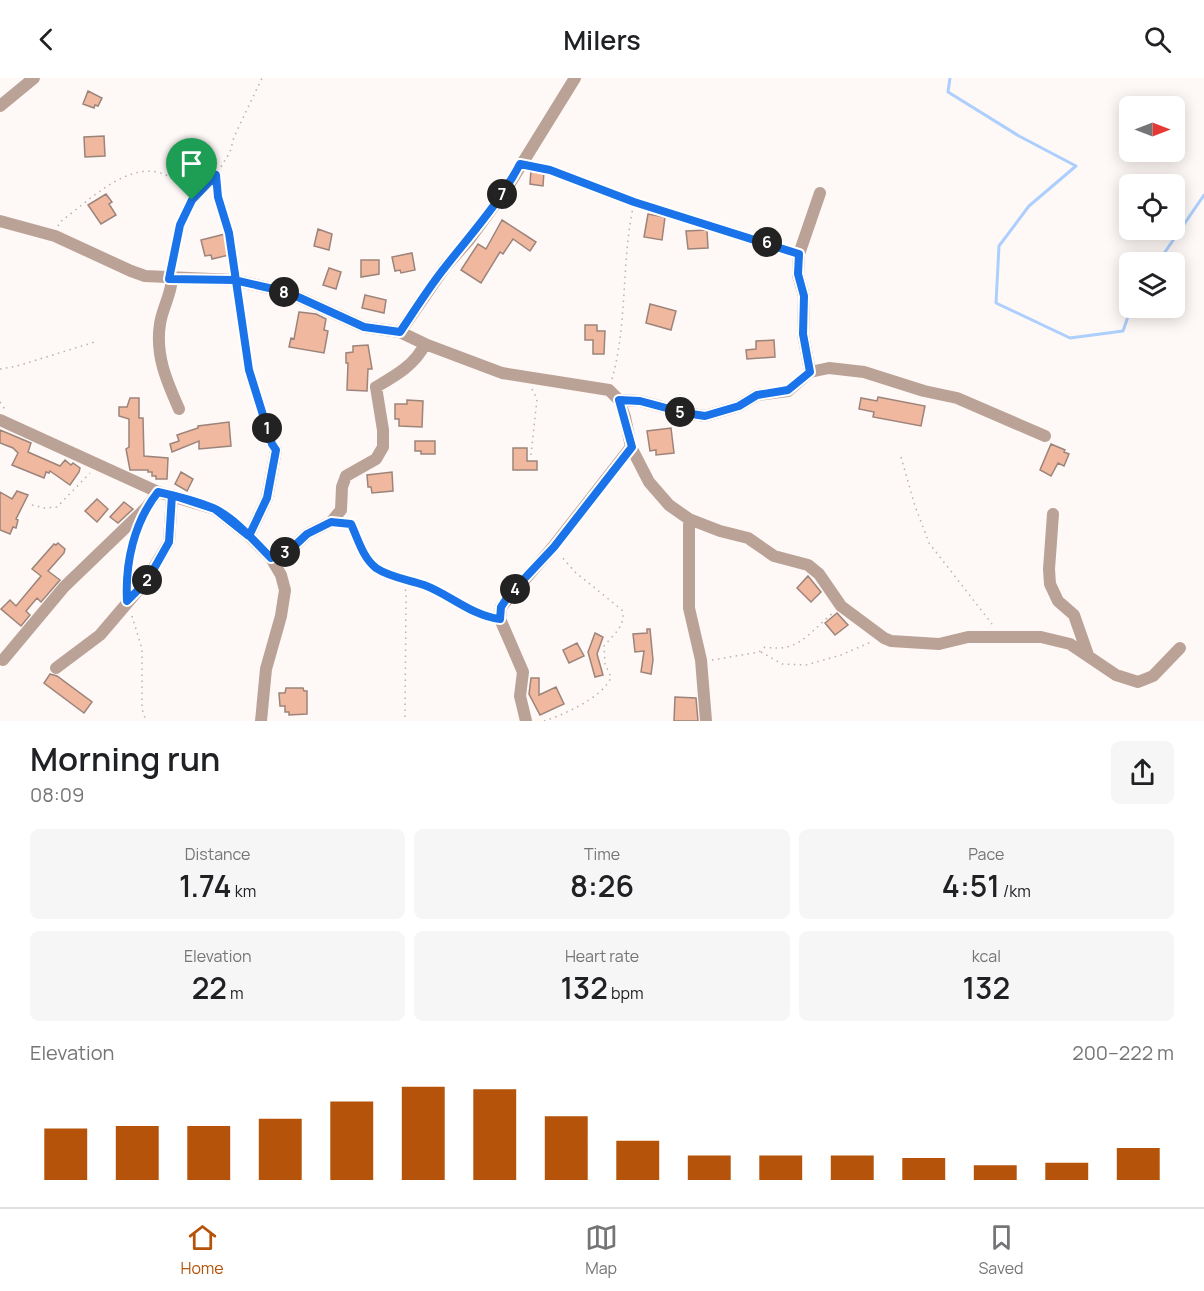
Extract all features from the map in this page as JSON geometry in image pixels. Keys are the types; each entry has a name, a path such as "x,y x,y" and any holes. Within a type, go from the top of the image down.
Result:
{"street":[{"path":"0,106 34,78"},
{"path":"400,332 445,267 469,240 507,188 575,78"},
{"path":"810,372 803,334 804,296 798,274 799,254 820,193"},
{"path":"0,221 56,236 130,272 170,279 234,280 287,292 364,327 400,332 425,344 502,373 609,390 619,400 632,447 649,482 669,505 688,519 748,538 774,556 808,566 819,574 841,606 891,641 939,644 968,637 1041,637 1070,644 1116,675 1138,682 1153,676 1180,648"},
{"path":"170,279 160,323 159,346 165,378 179,409"},
{"path":"271,558 290,550 307,534 331,522 341,510 342,487 346,476 375,459 383,447 376,387 403,372 421,353 425,344"},
{"path":"619,400 640,401 705,416 739,406 757,395 788,390 810,372 829,368 864,372 924,391 957,398 1045,436"},
{"path":"0,420 158,492 215,509 249,536 271,558 281,575 285,590 281,616 266,669 261,721"},
{"path":"526,721 520,696 523,672 500,619 501,607 509,595 554,547 632,447"},
{"path":"249,536 267,498 276,450"},
{"path":"3,660 64,586 146,508 158,492"},
{"path":"56,668 100,635 127,601 147,581 169,542 172,495"},
{"path":"1053,514 1050,584 1058,601 1074,615 1088,655"},
{"path":"688,519 689,608 701,660 706,721"}],"path":[{"path":"170,279 180,225 192,200 216,175 230,152 234,137 262,78"},
{"path":"520,164 580,180 634,202 799,254"},
{"path":"56,236 60,222 129,174 153,171 166,173 184,189 192,200"},
{"path":"216,175 218,197 229,233 234,280 249,370 272,444 276,450"},
{"path":"609,390 620,327 628,228 634,202"},
{"path":"0,369 98,341"},
{"path":"526,378 537,399 531,455"},
{"path":"901,457 915,506 929,543 984,616 1006,638"},
{"path":"32,505 45,508 57,507 96,465"},
{"path":"331,522 351,524 366,556 375,567 423,585 486,616 500,619"},
{"path":"139,527 130,553 127,601 142,649 142,710 146,721"},
{"path":"544,721 586,702 609,683 610,677 604,664 604,646 620,628 624,617 622,610 574,572 554,547"},
{"path":"402,578 406,592 405,721"},
{"path":"701,660 722,660 759,652 765,648 782,650 797,644 841,606"},
{"path":"759,652 782,664 807,665 841,655 865,643 884,638"}],"building":[{"path":"88,91 102,98 98,106 95,105 94,108 83,104"},
{"path":"104,136 105,156 85,157 84,137"},
{"path":"531,170 544,171 543,186 530,184"},
{"path":"106,194 112,202 109,204 116,215 101,224 88,205"},
{"path":"648,214 665,217 662,240 644,237"},
{"path":"502,220 536,242 530,251 513,239 503,254 500,252 481,283 461,270 478,244 486,249"},
{"path":"318,229 332,234 329,250 314,246"},
{"path":"707,230 708,248 688,249 686,231"},
{"path":"225,234 229,255 212,259 211,255 205,256 201,240"},
{"path":"412,253 415,270 401,273 400,270 395,271 392,257"},
{"path":"361,260 379,260 379,274 361,277"},
{"path":"329,268 341,272 336,289 323,285"},
{"path":"365,295 386,300 384,313 362,308"},
{"path":"650,304 676,311 671,330 646,323"},
{"path":"299,312 316,314 326,319 324,330 328,331 324,353 289,347 291,338 294,339"},
{"path":"585,325 597,325 597,331 605,331 604,354 593,354 593,340 585,340"},
{"path":"774,340 775,357 747,359 746,350 756,349 756,341"},
{"path":"368,345 372,369 368,369 367,391 347,390 346,353 353,352 353,346"},
{"path":"878,397 925,406 921,426 873,417 874,412 859,409 861,398 877,401"},
{"path":"130,398 139,398 139,418 143,418 144,456 168,458 167,479 156,479 156,476 152,476 152,472 148,470 130,470 126,449 129,447 129,419 119,416 119,407 127,407"},
{"path":"407,400 423,401 422,427 399,426 399,419 395,419 395,404 407,404"},
{"path":"229,422 231,446 199,449 199,441 172,452 170,444 179,441 177,435 198,428 198,426"},
{"path":"671,428 674,453 656,455 656,450 650,451 647,431"},
{"path":"0,430 31,443 28,452 60,466 65,460 71,465 73,463 80,468 79,472 70,485 50,471 46,472 44,478 12,465 18,453 13,448 0,443"},
{"path":"415,441 435,441 435,454 421,454 421,451 415,451"},
{"path":"1051,444 1069,454 1064,466 1058,463 1051,476 1040,470"},
{"path":"513,448 527,448 527,461 537,461 537,470 513,470"},
{"path":"181,472 193,479 187,491 175,484"},
{"path":"392,472 393,491 372,493 371,487 368,487 367,475"},
{"path":"17,491 28,495 16,519 18,520 16,528 13,527 10,534 0,530 0,492 12,499"},
{"path":"97,499 108,509 97,522 85,511"},
{"path":"124,502 133,509 118,523 110,517"},
{"path":"58,543 65,549 64,553 48,571 60,580 41,602 37,598 26,611 30,615 21,626 1,609 10,600 16,606 41,576 32,569 54,544"},
{"path":"808,576 821,592 811,602 797,588"},
{"path":"837,613 848,625 835,635 825,623"},
{"path":"647,629 650,629 653,660 651,674 641,672 644,651 635,652 633,634 647,633"},
{"path":"595,633 603,637 597,654 603,675 595,677 588,652"},
{"path":"577,643 584,656 569,663 563,650"},
{"path":"50,674 57,676 92,702 84,713 44,683"},
{"path":"531,678 539,678 539,695 556,687 564,704 540,715 529,694"},
{"path":"286,688 303,688 307,691 307,714 289,715 289,712 285,712 285,706 280,706 279,693 285,693"},
{"path":"675,697 696,698 698,721 674,721"}],"waterway":[{"path":"950,78 948,92 1019,136 1076,166 1029,206 999,246 996,303 1070,338 1123,331 1128,318"},
{"path":"1165,252 1204,195"}],"route":[{"path":"192,200 180,225 169,279 234,280 287,292 364,327 400,332 445,267 469,240 507,188 520,164 550,170 634,202 799,254 798,274 804,296 803,334 810,372 781,393 757,395 739,406 705,416 640,401 619,400 632,447 587,501 554,547 509,595 501,607 500,619 486,616 423,585 375,567 366,556 351,524 331,522 307,534 290,550 271,558 249,536 215,509 172,495 158,492 146,508 130,553 126,585 127,601 147,581 169,542 172,495 215,509 249,536 267,498 276,450 272,444 249,370 234,280 229,233 218,197 216,175 194,195 192,200"}]}
